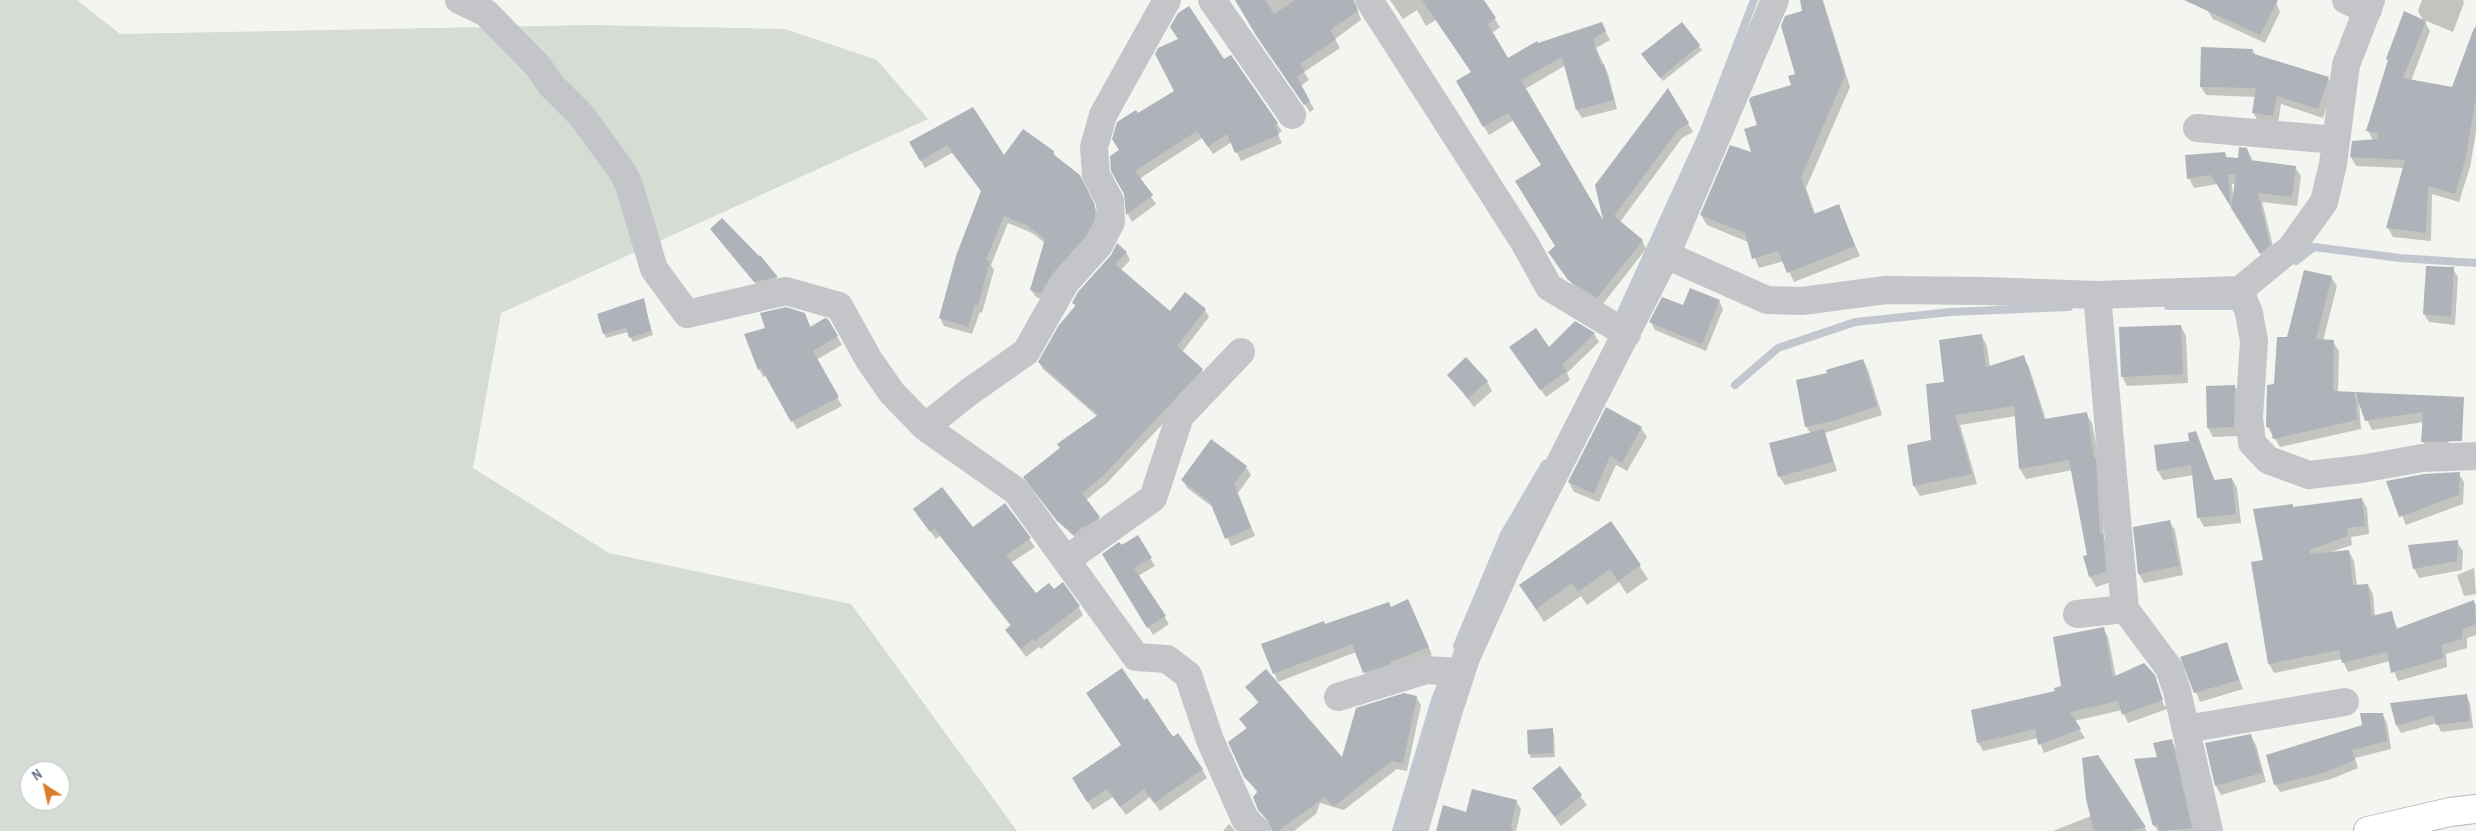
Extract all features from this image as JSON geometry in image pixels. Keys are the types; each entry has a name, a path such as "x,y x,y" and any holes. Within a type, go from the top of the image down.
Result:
{"main road":[{"path":"2368,831 2450,812 2476,809"}],"street":[{"path":"460,0 486,13 538,66 551,85 581,115 622,171 629,185 654,269 687,314 786,291 839,306 869,360 892,393 925,427 1016,491 1136,657 1167,659 1188,675 1210,740 1245,819 1257,831"},
{"path":"925,427 969,392 1026,352 1065,283 1099,245 1110,222 1110,201 1096,175 1094,148 1103,115 1167,0"},
{"path":"1212,0 1292,115"},
{"path":"1369,0 1524,242 1549,287 1626,334"},
{"path":"1414,831 1461,672 1508,565 1666,254 1775,0"},
{"path":"2245,302 2291,248 2324,202 2336,140 2346,66 2362,3"},
{"path":"2198,128 2336,140"},
{"path":"1666,254 1767,300 1802,302 1886,290 1986,290 2245,302"},
{"path":"2097,295 2125,609 2169,668 2186,729 2209,831"},
{"path":"2245,302 2254,341 2249,417 2252,443 2268,460 2309,475 2361,469 2422,458 2476,456"},
{"path":"1066,560 1153,498 1180,416 1242,352"},
{"path":"2077,614 2125,609"},
{"path":"1338,697 1426,670 1461,672"},
{"path":"2186,729 2345,702"}],"shaded area":[{"path":"0,0 77,0 120,34 591,25 785,29 877,60 928,119 501,313 473,468 609,553 851,604 1017,831 0,831"}],"building":[{"path":"1235,0 1265,0 1274,14 1295,0 1353,0 1358,11 1330,30 1336,39 1300,64 1305,71 1297,77 1310,101 1304,105 1257,37"},
{"path":"1422,0 1484,0 1496,18 1488,24 1508,58 1537,41 1538,43 1602,22 1606,31 1593,39 1601,64 1604,64 1614,100 1576,110 1562,57 1521,80 1603,220 1595,185 1668,88 1689,123 1678,130 1614,216 1643,240 1597,298 1568,280 1548,252 1555,246 1515,181 1541,165 1508,113 1483,127 1456,81 1471,72"},
{"path":"1800,0 1822,0 1845,76 1801,177 1814,214 1839,204 1855,246 1787,273 1778,251 1752,259 1745,233 1700,215 1730,145 1751,152 1744,129 1757,125 1749,100 1751,97 1791,85 1788,76 1795,74 1781,26 1785,16 1802,11"},
{"path":"2184,0 2278,0 2260,35"},
{"path":"1189,6 1224,59 1231,55 1278,123 1275,126 1279,135 1235,153 1227,134 1208,147 1197,131 1135,171 1153,195 1126,215 1124,194 1111,171 1110,156 1119,150 1112,139 1117,122 1136,110 1138,113 1174,91 1155,54 1158,48 1178,39 1170,27 1178,13"},
{"path":"2404,11 2426,21 2403,78 2452,87 2474,28 2476,28 2476,97 2466,157 2455,194 2428,186 2426,233 2386,228 2405,160 2350,157 2352,141 2378,139 2378,133 2366,131 2388,60 2386,59"},
{"path":"1682,22 1700,45 1660,78 1641,54"},
{"path":"2201,47 2253,49 2251,53 2329,77 2318,109 2277,96 2273,116 2252,113 2256,88 2200,87"},
{"path":"973,107 1004,155 1023,129 1054,151 1053,154 1080,175 1095,205 1095,219 1086,236 1053,273 1041,293 1030,290 1045,239 1026,225 1004,216 986,260 990,261 978,305 975,305 968,327 939,318 956,256 981,191 947,145 920,161 909,142"},
{"path":"2239,147 2247,148 2250,160 2296,166 2292,197 2258,193 2270,245 2260,254 2231,208 2236,174 2228,175 2231,207 2211,175 2187,179 2185,155 2225,152 2226,157 2238,158"},
{"path":"722,218 760,255 778,277 754,282 710,229"},
{"path":"1117,243 1127,252 1115,264 1170,311 1185,292 1206,309 1177,346 1203,369 1103,476 1082,493 1100,517 1085,527 1084,525 1074,535 1057,521 1023,477 1060,448 1057,444 1098,415 1038,362 1059,325 1076,305 1072,303 1078,292 1111,255"},
{"path":"2426,266 2454,267 2451,317 2423,314"},
{"path":"2304,270 2332,276 2316,339 2334,340 2333,391 2355,392 2357,420 2273,439 2270,427 2266,427 2267,385 2274,384 2277,337 2287,337"},
{"path":"1690,288 1720,300 1702,344 1649,322 1662,297 1683,305"},
{"path":"644,298 651,331 629,338 626,328 603,334 597,314"},
{"path":"786,307 805,313 810,327 825,318 828,319 838,336 813,351 839,397 791,422 761,368 758,370 744,334 765,328 760,313"},
{"path":"1575,321 1595,333 1562,365 1567,371 1540,390 1509,347 1536,328 1549,347"},
{"path":"2181,325 2183,374 2121,377 2119,327"},
{"path":"1982,334 1986,367 2024,355 2044,419 2087,412 2094,458 2096,458 2100,534 2103,533 2106,572 2089,577 2083,556 2087,555 2069,460 2019,469 2014,406 1955,415 1972,474 1913,486 1907,445 1931,440 1926,384 1944,382 1939,340"},
{"path":"1466,357 1488,381 1468,398 1447,375"},
{"path":"1863,359 1877,406 1833,421 1805,427 1796,380 1827,373 1826,370"},
{"path":"2235,385 2234,427 2207,428 2206,386"},
{"path":"2355,392 2464,397 2462,441 2421,442 2423,412 2365,421"},
{"path":"1606,407 1642,427 1622,463 1610,456 1594,494 1568,482"},
{"path":"1824,429 1833,462 1778,477 1769,443"},
{"path":"2196,431 2214,480 2232,478 2236,514 2197,518 2191,465 2157,471 2154,445 2189,441 2188,433"},
{"path":"1211,439 1247,466 1234,484 1251,528 1225,539 1210,502 1181,480"},
{"path":"2460,472 2459,495 2399,517 2386,481 2424,474"},
{"path":"942,487 973,527 1005,503 1031,538 1006,555 1036,593 1049,583 1054,589 1063,582 1080,606 1035,641 1033,639 1021,649 1005,630 1011,625 934,528 930,532 913,509"},
{"path":"2362,498 2365,526 2347,528 2348,536 2309,550 2310,554 2349,550 2353,585 2368,584 2372,616 2392,611 2396,629 2474,600 2476,624 2463,629 2462,639 2441,645 2443,658 2391,673 2387,652 2342,663 2339,650 2268,664 2251,562 2263,560 2253,509 2293,504 2293,507"},
{"path":"2170,520 2179,566 2138,574 2133,527"},
{"path":"1611,521 1641,565 1618,581 1610,569 1578,592 1572,583 1536,609 1519,585"},
{"path":"1138,535 1152,558 1134,568 1166,616 1147,628 1102,554 1119,542 1122,545"},
{"path":"2458,540 2457,561 2413,569 2408,545"},
{"path":"1408,599 1429,647 1390,662 1391,664 1363,673 1352,644 1273,674 1261,644 1324,621 1325,624 1389,602 1391,607"},
{"path":"2104,627 2113,677 2144,663 2155,675 2163,700 2122,715 2118,701 2070,712 2081,729 2038,745 2035,729 1977,743 1971,710 2055,691 2054,688 2061,686 2053,637"},
{"path":"2227,642 2239,680 2194,693 2180,657"},
{"path":"1122,668 1144,700 1147,698 1173,737 1178,733 1203,769 1154,803 1144,789 1120,807 1107,789 1087,802 1072,778 1121,745 1086,693"},
{"path":"1266,669 1342,757 1356,708 1404,693 1417,696 1403,763 1392,761 1333,807 1325,797 1278,831 1272,831 1268,820 1258,810 1253,797 1258,791 1244,777 1228,742 1247,728 1239,719 1259,702 1245,687"},
{"path":"2467,694 2470,721 2436,725 2434,715 2396,726 2390,703"},
{"path":"2360,713 2383,713 2387,741 2352,750 2355,760 2326,772 2274,785 2266,755 2362,725"},
{"path":"1553,728 1553,753 1528,754 1527,730"},
{"path":"2251,734 2262,773 2215,786 2205,743"},
{"path":"2172,739 2192,828 2159,831 2158,825 2153,826 2134,759 2157,757 2153,743"},
{"path":"2098,755 2146,827 2129,831 2094,831 2086,799 2082,758"},
{"path":"1560,766 1582,795 1555,817 1532,788"},
{"path":"1472,789 1517,800 1511,824 1512,831 1436,831 1443,805 1466,812"}],"waterway":[{"path":"1617,321 1703,133 1754,0"},
{"path":"2296,261 2314,247 2400,258 2476,263"},
{"path":"2168,306 2235,306 2240,302"},
{"path":"1735,385 1778,348 1855,322 1951,312 2069,307"},
{"path":"1457,646 1504,534 1545,464"},
{"path":"1396,831 1442,682"}]}
